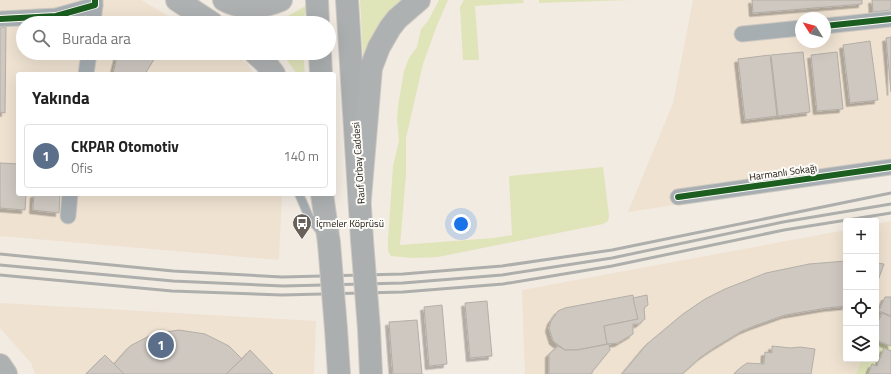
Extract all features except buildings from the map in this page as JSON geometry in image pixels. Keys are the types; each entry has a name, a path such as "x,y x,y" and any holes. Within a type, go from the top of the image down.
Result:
{"highway":[{"path":"177,0 201,16"},
{"path":"224,0 235,5 253,7 273,4 281,0"},
{"path":"360,198 371,68 390,28 397,19 419,0"},
{"path":"263,60 272,72"},
{"path":"322,196 330,243"},
{"path":"0,365 6,374"}],"main road":[{"path":"317,0 318,16"},
{"name":"Rauf Orbay Caddesi","path":"347,0 371,374"},
{"path":"320,60 321,72"},
{"path":"327,196 339,374"}],"street":[{"path":"56,16 95,2 94,16"},
{"path":"0,19 16,18"},
{"path":"831,25 891,19"},
{"path":"742,34 795,29"},
{"path":"86,72 88,60"},
{"name":"Harmanlı Sokağı","path":"678,197 891,167"},
{"path":"68,216 70,196"}],"lane":[{"path":"300,196 309,217 330,243"}],"shaded area":[{"path":"0,0 141,0 168,16 16,16 16,60 242,60 247,63 253,72 16,72 16,196 282,196 279,260 0,236"},
{"path":"693,0 891,0 891,172 628,212 673,103"},
{"path":"891,221 891,374 525,374 522,290 843,231 843,362 879,362 879,223"},
{"path":"0,303 316,321 314,374 35,374 31,363 0,328"}],"green space":[{"path":"360,0 402,0 383,19 363,56"},
{"path":"439,0 448,0 423,64 406,138 406,175 400,245 494,238 512,235 509,176 603,167 609,216 608,221 603,224 438,257 413,258 391,256 388,251 388,240 393,166 399,141 397,119 404,71 409,58 417,47 421,29 428,21"},
{"path":"464,0 523,0 524,3 475,6 479,60 463,60 460,7"},
{"path":"539,0 631,0 539,3"},
{"path":"308,4 304,16 288,16"},
{"path":"287,60 304,60 305,72 296,72"},
{"path":"879,342 891,347 891,374 856,374 861,362 879,362"}],"railway":[{"path":"0,254 173,271 282,277 403,274 502,266 612,250 891,193"},
{"path":"0,265 173,281 283,286 403,283 502,275 612,258 783,222 891,204"},
{"path":"0,275 172,291 282,295 403,292 503,284 612,266 784,230 891,213"}],"cycle path":[{"path":"56,16 95,5 95,0"},
{"path":"0,19 16,18"},
{"path":"831,25 891,19"},
{"path":"678,197 891,167"}],"place":[{"name":"İçmeler Köprüsü","path":"302,240"},
{"name":"CKPAR Otomotiv","path":"161,345"}]}
